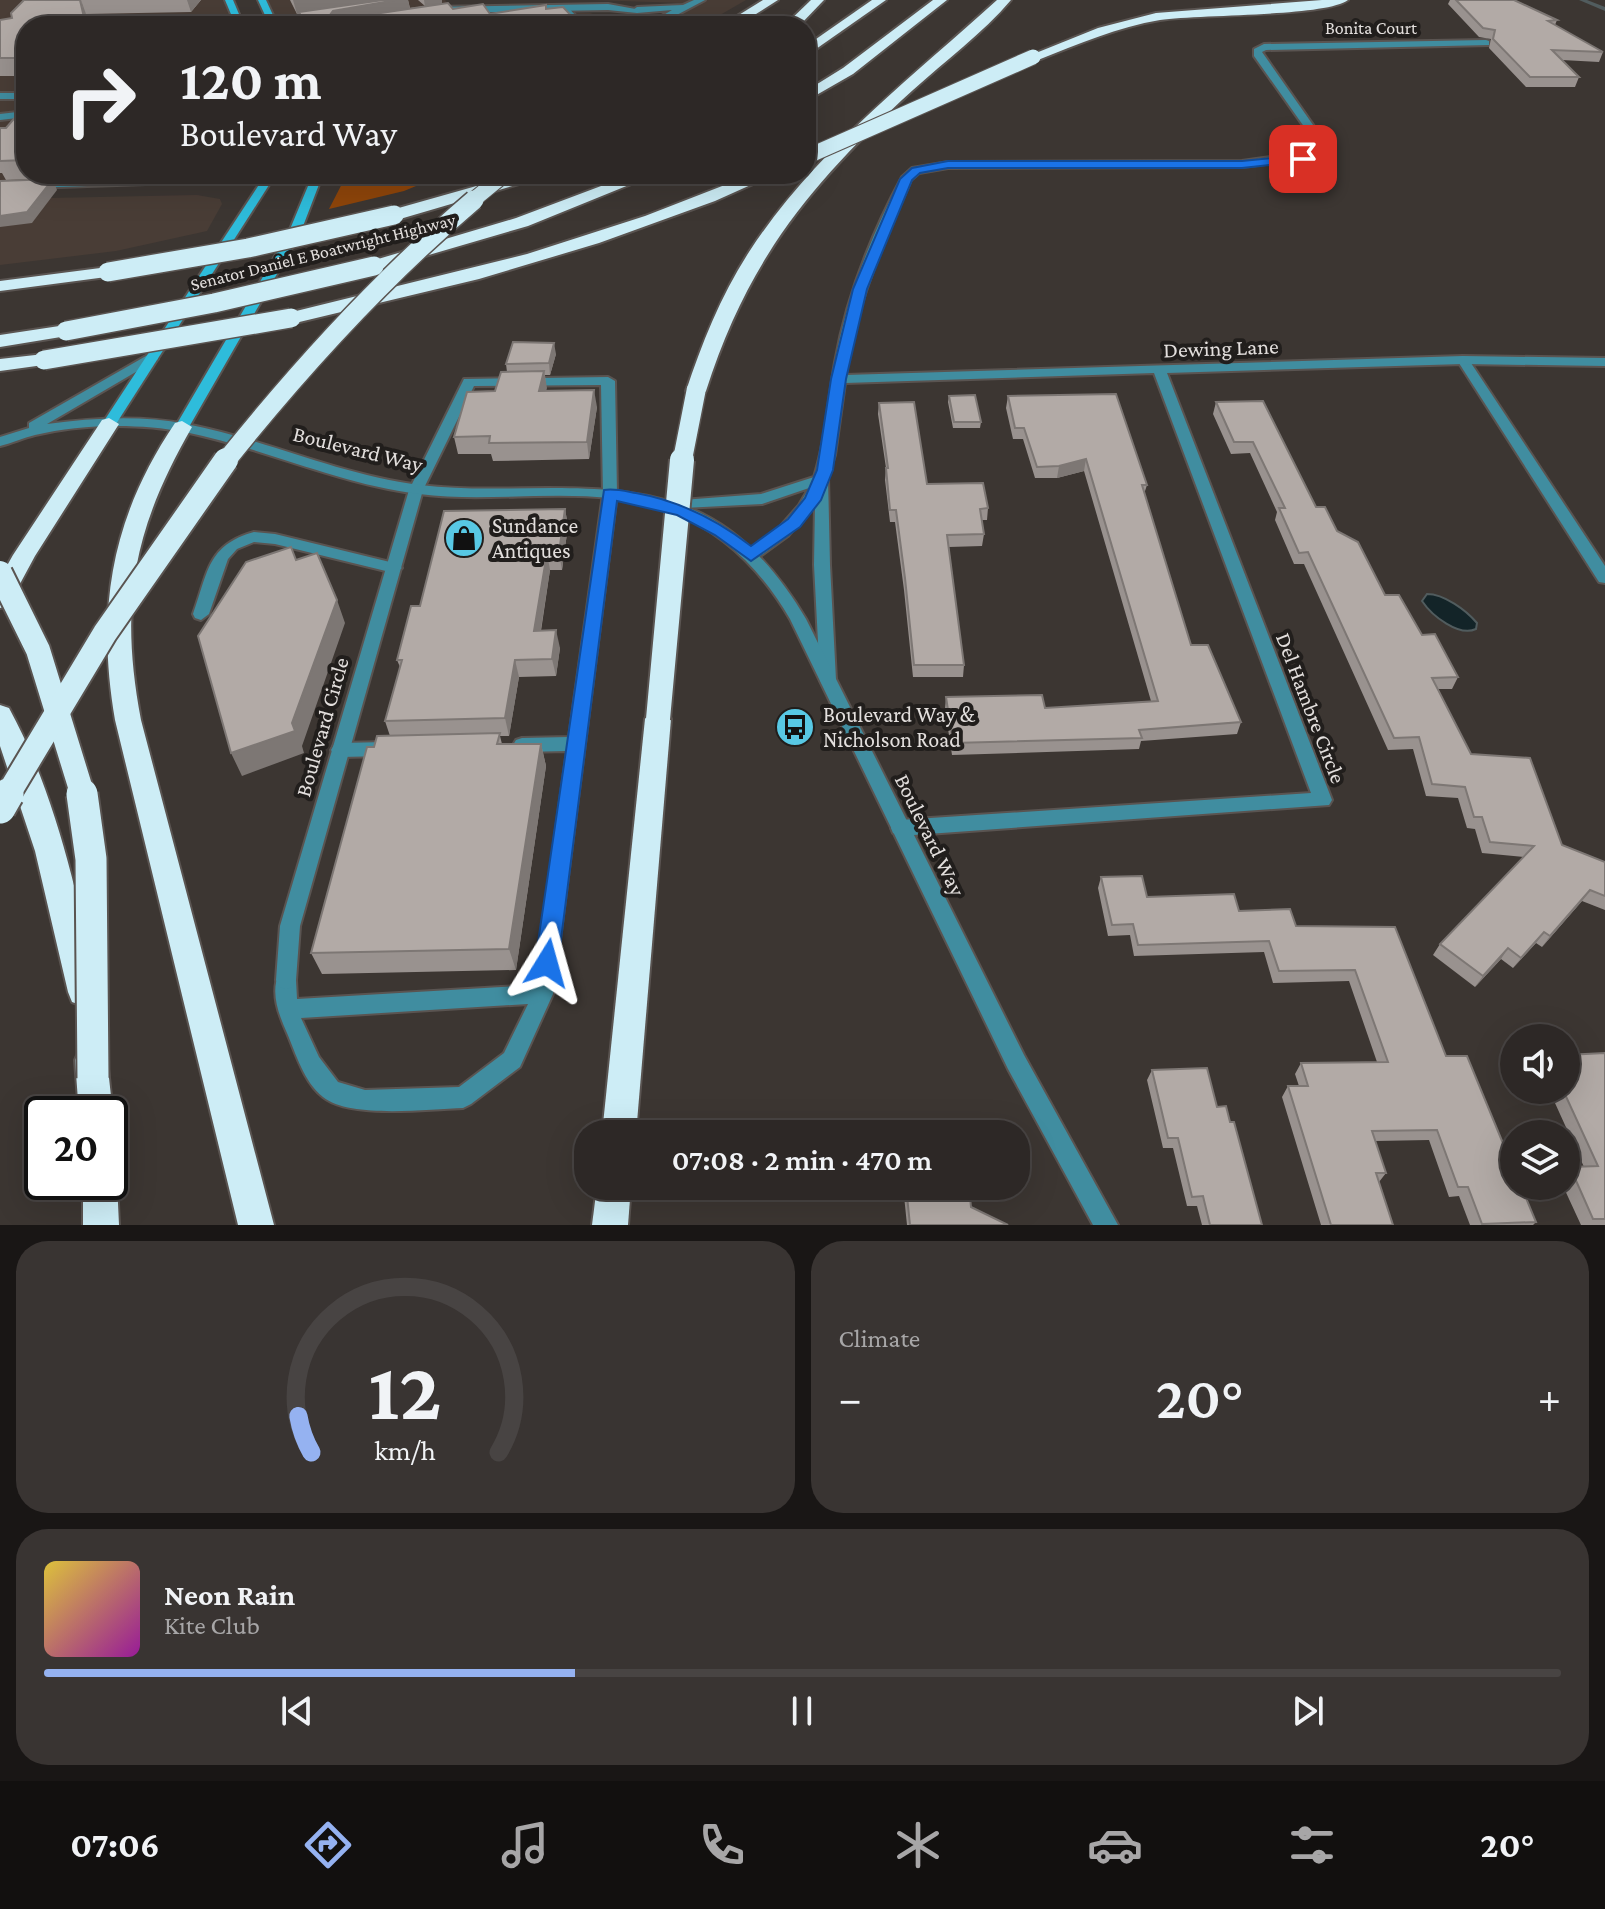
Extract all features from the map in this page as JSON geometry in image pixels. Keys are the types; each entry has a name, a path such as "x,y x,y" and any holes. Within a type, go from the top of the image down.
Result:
{"highway":[{"path":"745,16 772,0"},
{"path":"801,16 818,0"},
{"path":"816,45 880,0"},
{"path":"816,90 867,57 941,0"},
{"path":"816,180 848,145 1005,0"},
{"path":"816,153 1033,57 1112,27 1156,16 1295,9 1342,0"},
{"path":"394,215 478,184"},
{"path":"0,808 102,637 227,459 342,324 422,245 493,184"},
{"name":"Senator Daniel E Boatwright Highway","path":"0,286 108,272 248,248 394,215 502,184"},
{"name":"Senator Daniel E Boatwright Highway","path":"0,341 214,303 374,266 522,222 622,184"},
{"path":"0,365 291,318 378,300 514,264 646,221 741,184"},
{"path":"620,1120 681,466 696,391 718,330 744,275 784,215 812,184"},
{"path":"0,600 24,555 109,424"},
{"path":"182,427 158,465 131,528 117,608 118,667 128,720 256,1225"},
{"path":"0,573 38,650 83,797 91,859 93,1078"},
{"path":"0,715 39,810 56,868 84,999 94,1096"},
{"path":"100,1200 101,1225"},
{"path":"610,1225 613,1200"}],"main road":[{"path":"109,424 265,184"},
{"path":"182,427 294,234 314,184"}],"street":[{"path":"668,16 701,0"},
{"path":"422,12 482,4 637,10 685,7"},
{"path":"563,7 572,16"},
{"path":"317,16 334,13"},
{"name":"Bonita Court","path":"839,379 860,289 906,179 916,170 948,165 1242,164 1320,154 1322,145 1257,51 1276,45 1486,43"},
{"path":"0,186 26,184"},
{"path":"0,442 153,356"},
{"path":"1463,360 1605,578"},
{"name":"Dewing Lane","path":"839,379 1463,360 1605,362"},
{"name":"Del Hambre Circle","path":"900,828 1323,800 1159,370"},
{"path":"828,680 822,565 822,479 839,379"},
{"name":"Boulevard Circle","path":"287,1009 290,926 340,750 416,490 469,382 608,381 610,494"},
{"name":"Boulevard Way","path":"19,434 70,425 182,427 369,481 416,490 467,493 610,494 669,506 721,531 751,555 785,596 1016,1062 1106,1225"},
{"path":"751,555 794,523 812,500 822,479"},
{"name":"Boulevard Way","path":"669,506 762,499 822,479"},
{"path":"543,994 287,1009 311,1064 331,1090 365,1101 463,1097 512,1060 543,994 610,494"},
{"path":"201,614 221,557 232,545 254,537 275,539 394,568"},
{"path":"499,746 576,744"},
{"path":"340,750 406,748"}],"shaded area":[{"path":"0,0 229,0 236,16 16,16 16,182 0,183"},
{"path":"262,0 445,0 455,13 590,13 599,16 269,16"},
{"path":"591,0 746,0 718,16 656,16 682,3"},
{"path":"342,184 421,184 404,191 329,209"},
{"path":"197,195 220,199 222,204 207,231 116,251 0,265 0,199"},
{"path":"1427,594 1461,608 1477,623 1476,629 1454,628 1439,619 1422,601"}],"building":[{"path":"24,0 80,0 84,16 16,16 16,58 0,58 0,20 12,18 11,13"},
{"path":"396,0 333,11 330,15 342,16 301,16 299,12"},
{"path":"1456,0 1514,0 1557,20 1548,21 1603,52 1552,50 1579,77 1530,77 1493,39 1495,30 1483,28"},
{"path":"448,3 453,9 483,4 490,14 546,5 546,9 563,7 572,16 361,16"},
{"path":"16,116 16,160 0,161 0,128 6,128"},
{"path":"0,181 49,184 27,212 0,216"},
{"path":"513,342 554,343 549,363 506,364"},
{"path":"544,371 539,391 594,390 587,442 489,443 490,436 454,437 467,392 495,391 501,372"},
{"path":"1116,394 1147,485 1142,485 1191,645 1208,645 1241,722 1139,730 1142,738 953,743 946,697 1042,695 1045,708 1158,701 1086,459 1059,466 1037,467 1024,428 1015,428 1008,396"},
{"path":"975,395 981,422 954,422 949,396"},
{"path":"1263,401 1316,507 1325,507 1337,531 1358,542 1385,595 1399,595 1422,635 1435,634 1458,677 1432,678 1471,754 1530,758 1562,845 1605,862 1605,896 1590,890 1550,936 1544,932 1521,958 1508,948 1483,976 1440,944 1534,846 1490,842 1482,817 1474,817 1465,787 1432,784 1419,737 1394,738 1308,552 1299,553 1279,508 1285,508 1253,442 1234,442 1216,402"},
{"path":"914,402 927,484 983,483 988,508 980,509 984,534 947,535 964,665 914,665 896,510 890,510 879,403"},
{"path":"565,509 559,553 547,553 534,631 556,630 552,659 515,660 505,718 385,721 402,660 397,660 411,606 420,606 444,511"},
{"path":"291,547 296,560 317,553 337,600 292,723 295,731 231,753 198,636 246,562"},
{"path":"500,733 497,744 541,744 509,949 311,953 367,747 374,747 377,736"},
{"path":"1142,876 1147,897 1234,894 1239,911 1290,909 1296,926 1395,927 1446,1056 1467,1056 1500,1136 1500,1200 1527,1200 1536,1222 1482,1224 1468,1187 1458,1187 1437,1130 1372,1131 1386,1173 1376,1173 1393,1225 1331,1225 1288,1086 1308,1086 1301,1063 1388,1062 1355,970 1279,971 1269,941 1138,945 1133,924 1112,925 1101,877"},
{"path":"1605,1053 1605,1219 1593,1219 1580,1190 1580,1167 1598,1166 1580,1127 1580,1120 1577,1120 1569,1104 1580,1104 1580,1054"},
{"path":"1207,1068 1217,1107 1226,1106 1230,1122 1234,1122 1262,1225 1210,1225 1203,1196 1192,1197 1178,1138 1168,1138 1152,1070"},
{"path":"907,1200 970,1200 971,1207 1008,1225 910,1225"}],"waterway":[{"path":"1582,0 1605,9"}],"place":[{"name":"Sundance Antiques","path":"464,538"},
{"name":"Boulevard Way & Nicholson Road","path":"795,727"}],"route":[{"path":"547,963 610,494 640,498 683,511 721,531 751,555 794,523 812,500 825,470 839,379 860,289 906,179 916,170 948,165 1242,164 1303,159"}]}
